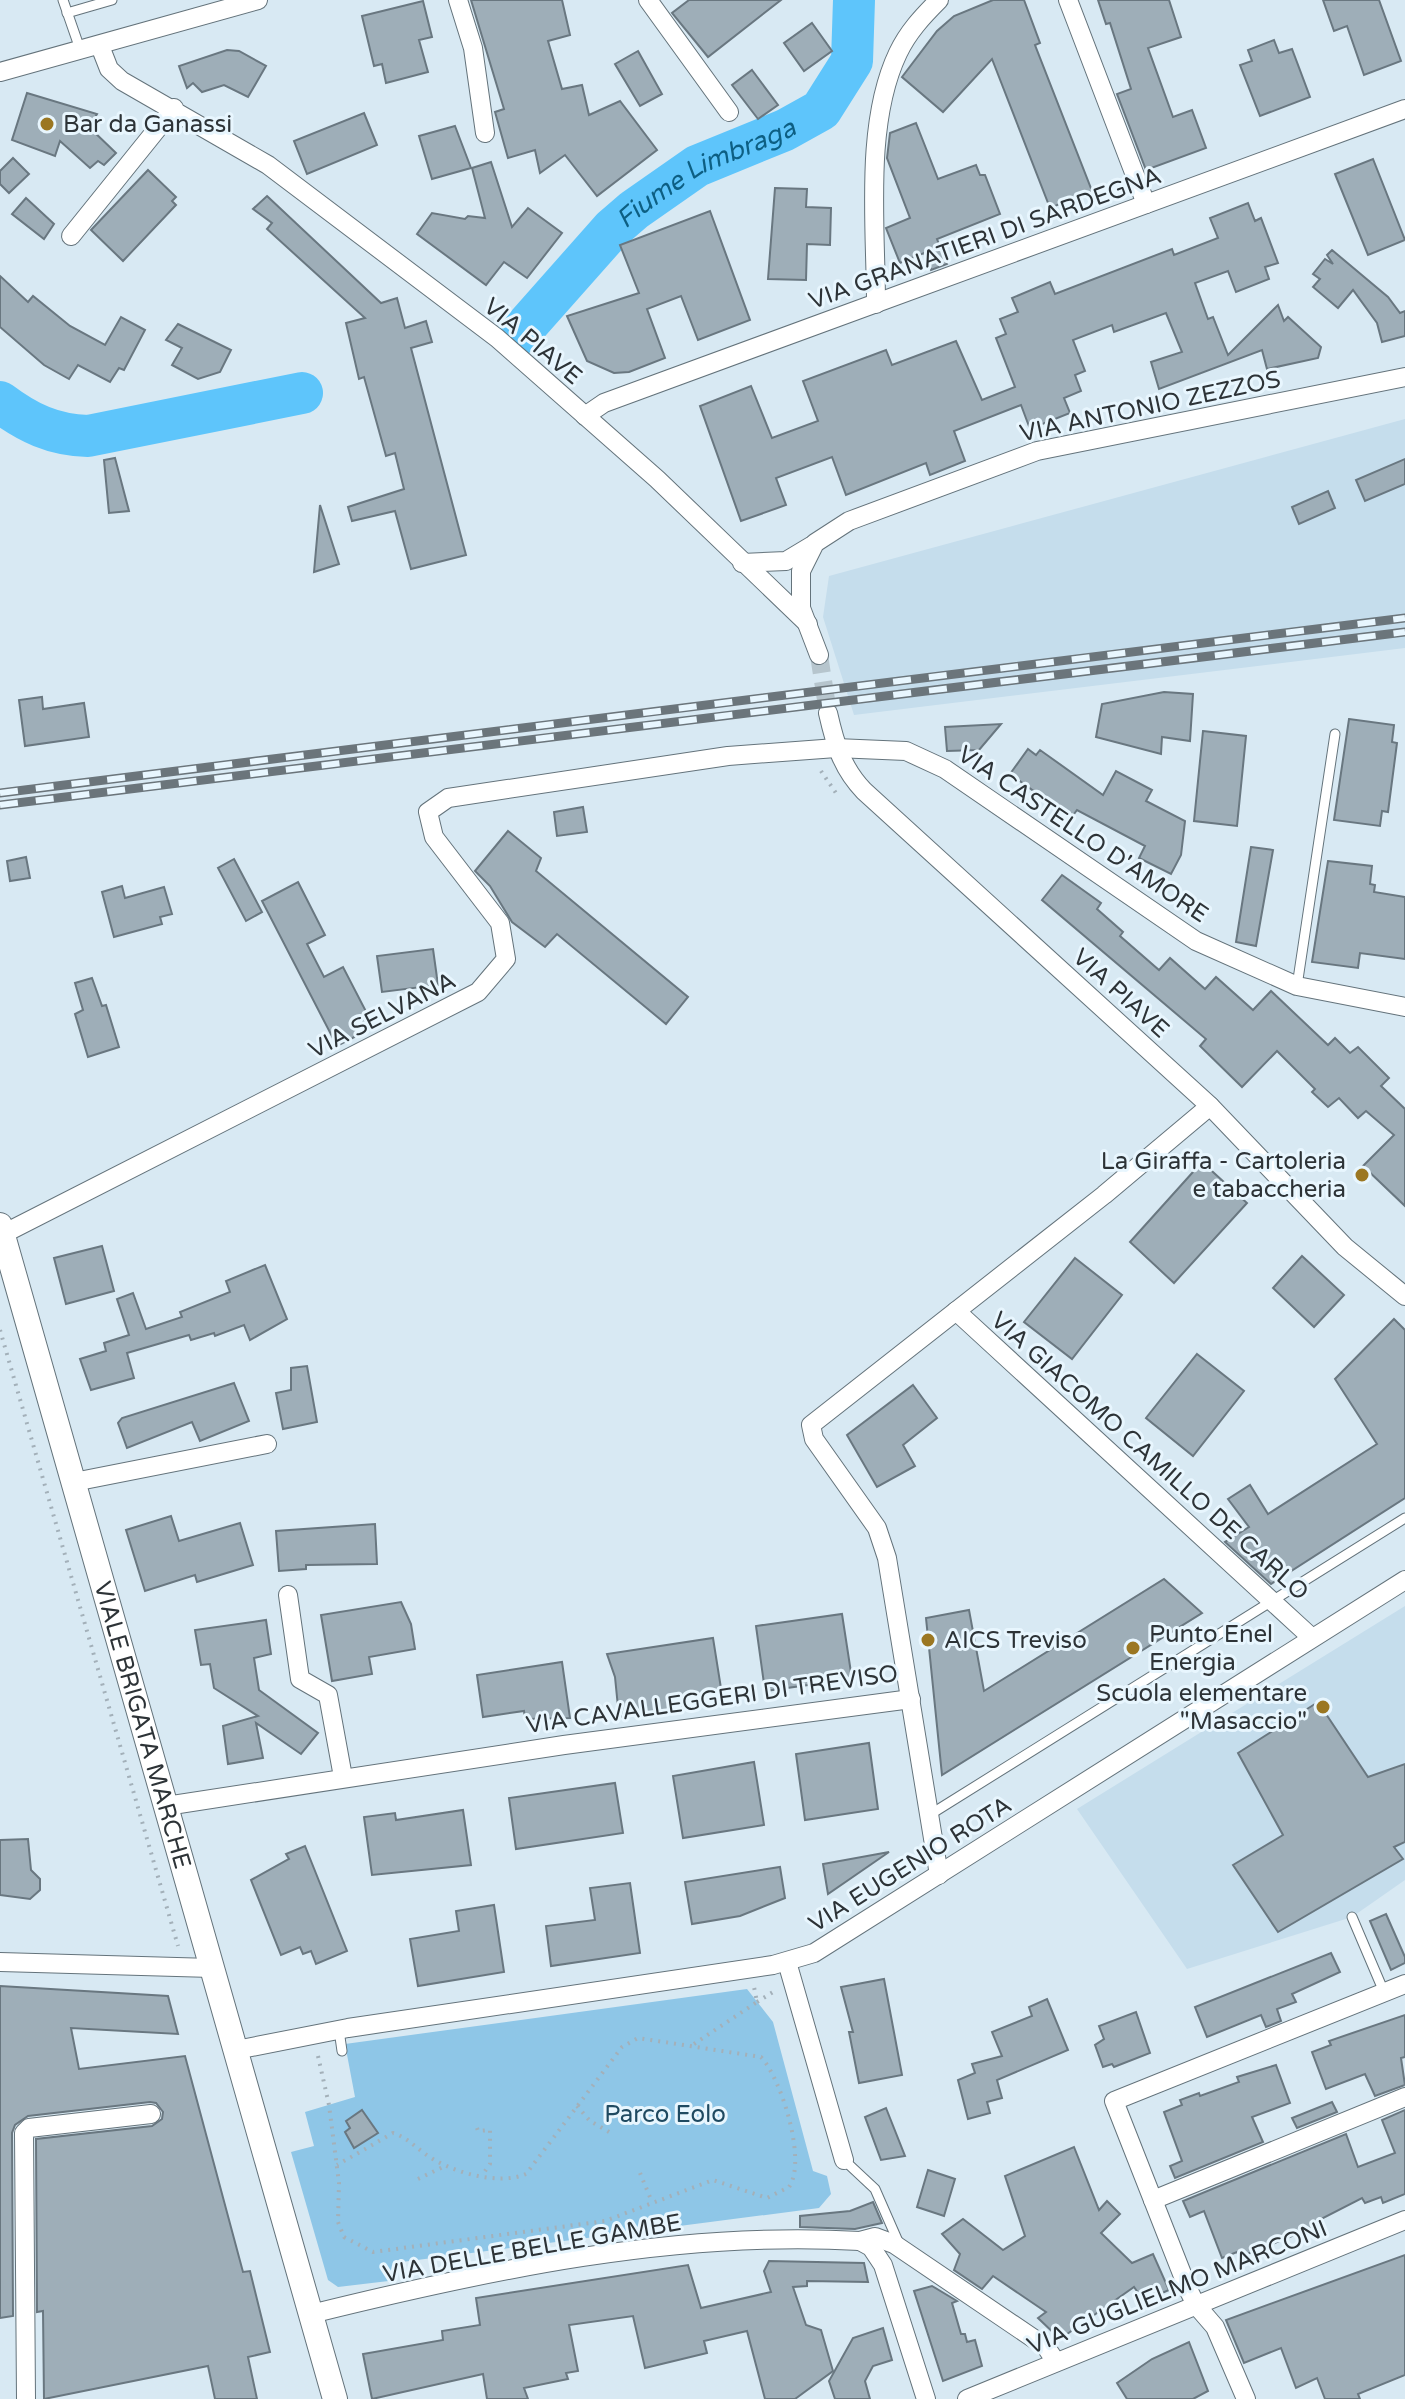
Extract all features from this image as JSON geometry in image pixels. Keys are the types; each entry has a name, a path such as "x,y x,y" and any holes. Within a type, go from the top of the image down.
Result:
{"street":[{"path":"0,72 258,0"},
{"path":"458,0 473,48 485,133"},
{"path":"648,0 729,112"},
{"path":"876,304 877,144 884,99 904,42 939,0"},
{"path":"1068,0 1146,204"},
{"name":"VIA PIAVE","path":"100,46 109,69 122,81 174,108 268,165 486,330 657,479 808,624 819,655"},
{"path":"71,236 174,108"},
{"name":"VIA GRANATIERI DI SARDEGNA","path":"585,416 604,403 1405,109"},
{"name":"VIA ANTONIO ZEZZOS","path":"742,563 759,565 786,561 864,514 1037,451 1405,377"},
{"path":"808,624 801,608 798,581 815,543"},
{"name":"VIA PIAVE","path":"828,713 836,748 845,768 864,791 1210,1106 1345,1247 1405,1296"},
{"name":"VIA CASTELLO D'AMORE","path":"836,748 906,751 945,769 1196,941 1297,986 1405,1007"},
{"name":"VIA SELVANA","path":"1,1230 478,992 506,959 500,923 434,837 428,812 448,798 728,756 836,748"},
{"name":"VIA CAVALLEGGERI DI TREVISO","path":"166,1806 343,1777 911,1699 883,1543 814,1439 811,1425 1104,1195 1210,1106"},
{"name":"VIALE BRIGATA MARCHE","path":"1,1230 335,2399"},
{"name":"VIA GIACOMO CAMILLO DE CARLO","path":"956,1311 1311,1637"},
{"path":"74,1482 267,1444"},
{"name":"VIA EUGENIO ROTA","path":"236,2050 339,2030 787,1962 828,1946 1405,1580"},
{"path":"288,1595 300,1679 328,1695 343,1777"},
{"path":"911,1699 939,1875"},
{"path":"0,1962 212,1968"},
{"path":"787,1962 844,2160"},
{"path":"1246,2399 1215,2327 1196,2305 1114,2101 1405,1984"},
{"path":"1153,2200 1405,2097"},
{"path":"26,2399 24,2133 29,2128 151,2114"},
{"name":"VIA GUGLIELMO MARCONI","path":"967,2399 1405,2220"},
{"name":"VIA DELLE BELLE GAMBE","path":"311,2314 476,2276 619,2252 754,2239 884,2239 1046,2347 1056,2362"},
{"path":"860,2241 871,2247 883,2265 926,2399"},
{"path":"883,2265 888,2257 902,2251"}],"lane":[{"path":"63,0 81,51"},
{"path":"67,13 112,0"},
{"path":"1297,986 1335,734"},
{"path":"931,1814 1405,1518"},
{"path":"1352,1917 1384,1992"},
{"path":"339,2030 342,2051"},
{"path":"844,2160 875,2189 902,2251"}],"path":[{"path":"0,1330 181,1957"},
{"path":"692,2046 757,2002 750,1968"},
{"path":"311,2057 319,2056 337,2165 338,2222 344,2237 373,2252 605,2221 713,2180 767,2198 789,2187 795,2179 797,2155 775,2077 761,2057 638,2038 629,2041 526,2174 510,2181 445,2166 405,2137 393,2133 337,2165"},
{"path":"577,2106 590,2121 609,2132"},
{"path":"477,2128 490,2133 490,2164 483,2174"},
{"path":"418,2179 445,2166"},
{"path":"640,2173 652,2202"}],"shaded area":[{"path":"1405,419 1405,648 854,715 823,617 829,576"},
{"name":"Scuola elementare \"Masaccio\"","path":"1405,1606 1405,1880 1352,1917 1187,1969 1077,1809"}],"green space":[{"name":"Parco Eolo","path":"747,1989 773,2022 813,2171 827,2176 831,2194 819,2208 394,2263 397,2280 338,2287 328,2280 291,2152 314,2146 305,2112 355,2097 345,2044"}],"building":[{"path":"471,0 562,0 570,35 548,41 562,89 582,85 589,115 620,101 657,150 597,196 565,155 540,173 535,150 508,158 495,112 504,109"},
{"path":"689,0 781,0 708,57 672,13"},
{"path":"993,0 1024,0 1040,43 1035,45 1092,191 1050,208 992,59 943,112 902,77 937,31 954,16"},
{"path":"1098,0 1169,0 1181,37 1148,48 1173,117 1192,110 1206,148 1146,170 1117,94 1131,89 1110,23 1106,24"},
{"path":"1323,0 1379,0 1401,61 1364,75 1347,26 1334,31"},
{"path":"423,1 432,37 419,40 428,72 386,83 382,64 374,66 362,16"},
{"path":"812,23 832,51 804,71 784,43"},
{"path":"1274,40 1279,53 1292,49 1310,97 1260,116 1240,65 1252,61 1248,50"},
{"path":"227,50 239,51 266,66 248,97 224,85 202,92 193,83 187,88 179,66"},
{"path":"638,51 662,94 640,106 615,64"},
{"path":"752,70 778,105 758,119 732,85"},
{"path":"27,93 97,114 89,127 116,153 104,165 98,161 90,168 60,141 55,156 12,140"},
{"path":"364,113 377,145 307,174 294,141"},
{"path":"916,123 938,179 976,165 980,175 985,175 1000,214 937,239 947,264 931,270 924,253 900,263 886,228 910,218 887,158 890,133"},
{"path":"455,126 471,168 432,179 419,136"},
{"path":"13,158 29,174 9,193 0,184 0,171"},
{"path":"1373,159 1405,240 1368,255 1335,174"},
{"path":"491,162 512,227 528,208 562,233 527,278 504,262 486,285 417,234 432,213 465,219 468,216 485,218 472,168"},
{"path":"148,170 176,197 172,201 176,205 123,261 91,230"},
{"path":"775,188 807,189 806,207 831,208 830,245 807,244 806,280 768,279"},
{"path":"267,196 381,303 397,298 405,328 426,321 432,342 411,348 466,555 411,569 395,511 352,521 348,507 404,489 395,453 386,456 364,377 359,379 346,323 365,318 267,229 272,223 253,209"},
{"path":"26,198 54,224 44,239 12,214"},
{"path":"1248,203 1255,221 1261,218 1278,263 1265,267 1269,279 1236,292 1228,271 1195,283 1208,319 1213,317 1228,355 1278,305 1284,321 1288,317 1321,347 1318,358 1267,369 1262,350 1159,389 1151,362 1182,352 1166,313 1114,332 1112,325 1073,340 1085,371 1075,375 1081,391 1064,398 1070,413 1030,429 1021,405 954,431 965,461 930,475 926,463 846,495 832,457 776,478 786,505 741,521 700,406 751,386 772,438 818,421 803,381 886,350 892,365 956,341 982,400 1015,387 996,338 1006,334 1000,319 1018,312 1012,298 1050,282 1055,294 1172,249 1174,255 1218,238 1210,218"},
{"path":"710,211 750,320 698,340 681,296 647,309 665,358 629,372 614,373 587,361 567,316 639,293 620,245"},
{"path":"1332,250 1388,297 1400,313 1405,311 1405,336 1382,342 1377,323 1353,290 1338,308 1313,287 1320,279 1313,274 1325,259 1333,264 1327,255"},
{"path":"0,276 28,302 33,296 70,326 105,345 121,317 145,330 124,370 119,368 110,382 78,365 69,379 44,365 0,327"},
{"path":"178,324 231,350 220,372 198,379 172,365 182,348 166,340"},
{"path":"115,458 129,511 109,513 104,460"},
{"path":"1405,459 1405,484 1365,501 1356,480"},
{"path":"1328,491 1335,508 1299,524 1292,507"},
{"path":"320,505 339,564 314,572"},
{"path":"1164,692 1193,694 1190,741 1162,737 1161,754 1096,737 1102,704"},
{"path":"42,697 43,709 84,703 89,737 25,746 19,700"},
{"path":"1349,719 1394,725 1392,742 1397,743 1388,812 1382,811 1380,826 1334,820"},
{"path":"1001,724 979,750 947,751 945,727"},
{"path":"1203,731 1246,736 1237,826 1194,821"},
{"path":"1028,749 1036,755 1040,750 1103,795 1116,771 1152,790 1146,801 1185,821 1181,855 1171,874 1139,858 1145,846 1077,810 1071,818 1010,774"},
{"path":"583,807 587,832 557,836 554,812"},
{"path":"508,831 541,858 536,871 688,997 666,1024 557,934 545,947 512,922 490,886 475,871"},
{"path":"1251,847 1273,850 1256,946 1236,942"},
{"path":"26,857 30,878 10,881 7,861"},
{"path":"234,859 262,912 246,921 218,868"},
{"path":"1328,861 1372,866 1370,884 1375,885 1374,892 1405,897 1405,959 1360,953 1358,968 1312,962"},
{"path":"1062,875 1101,903 1097,909 1123,932 1120,936 1159,970 1170,958 1205,989 1216,977 1253,1010 1271,991 1328,1045 1335,1038 1350,1053 1358,1047 1389,1078 1381,1086 1405,1109 1405,1206 1363,1166 1394,1135 1366,1111 1358,1118 1339,1098 1328,1107 1312,1092 1315,1089 1277,1051 1242,1087 1200,1046 1206,1039 1042,900"},
{"path":"298,882 325,935 307,944 324,977 343,967 374,1027 337,1046 262,901"},
{"path":"122,886 125,898 164,887 172,914 160,917 162,924 114,937 102,892"},
{"path":"433,949 438,985 382,992 377,956"},
{"path":"92,978 102,1006 106,1005 119,1047 88,1057 75,1014 83,1010 75,983"},
{"path":"1202,1162 1247,1203 1174,1283 1130,1242"},
{"path":"102,1246 114,1291 66,1304 54,1258"},
{"path":"1302,1256 1344,1295 1314,1327 1273,1288"},
{"path":"1075,1258 1122,1295 1072,1359 1024,1322"},
{"path":"265,1265 287,1319 250,1340 244,1325 215,1336 214,1333 191,1340 189,1335 127,1353 134,1378 91,1390 80,1359 106,1351 104,1343 129,1335 117,1299 133,1293 146,1329 182,1317 180,1312 230,1292 226,1281"},
{"path":"1394,1319 1405,1330 1405,1498 1271,1584 1225,1542 1249,1527 1228,1499 1250,1485 1268,1514 1377,1444 1335,1379"},
{"path":"1197,1354 1244,1391 1193,1456 1146,1418"},
{"path":"307,1366 317,1422 283,1429 276,1393 291,1390 291,1368"},
{"path":"234,1383 249,1421 200,1441 192,1422 127,1448 118,1423 122,1418"},
{"path":"913,1385 937,1418 903,1445 915,1466 877,1487 847,1435"},
{"path":"171,1516 179,1541 240,1523 253,1565 197,1582 195,1575 145,1591 126,1530"},
{"path":"375,1524 377,1564 306,1565 306,1569 279,1571 276,1531"},
{"path":"1164,1579 1202,1613 942,1775 926,1618 969,1610 984,1691"},
{"path":"401,1602 411,1624 415,1649 369,1657 372,1674 332,1681 321,1615"},
{"path":"842,1614 852,1679 765,1691 756,1626"},
{"path":"266,1620 271,1654 254,1658 259,1690 318,1733 301,1754 256,1723 263,1758 228,1764 223,1726 258,1716 214,1688 210,1664 201,1665 195,1630"},
{"path":"713,1638 723,1701 619,1717 615,1677 607,1654"},
{"path":"562,1662 570,1718 525,1719 524,1711 483,1717 477,1675"},
{"path":"1318,1702 1368,1777 1405,1764 1405,1842 1394,1847 1403,1859 1278,1932 1233,1865 1283,1835 1238,1753"},
{"path":"869,1743 878,1809 805,1820 796,1754"},
{"path":"754,1762 764,1825 683,1838 673,1776"},
{"path":"615,1783 623,1833 516,1849 509,1798"},
{"path":"463,1810 471,1865 372,1875 364,1817 395,1813 396,1820"},
{"path":"28,1839 31,1870 40,1879 40,1890 30,1899 0,1895 0,1840"},
{"path":"305,1846 347,1951 316,1964 311,1951 303,1954 300,1947 281,1955 251,1880 289,1859 286,1854"},
{"path":"889,1852 828,1894 823,1864"},
{"path":"780,1867 785,1898 740,1916 692,1924 685,1882"},
{"path":"630,1883 640,1953 551,1966 546,1926 595,1920 590,1888"},
{"path":"494,1905 504,1972 418,1986 410,1939 459,1931 456,1911"},
{"path":"1386,1914 1405,1957 1405,1963 1391,1970 1370,1921"},
{"path":"1331,1953 1340,1972 1292,1994 1296,2002 1277,2009 1281,2021 1266,2027 1261,2015 1207,2037 1195,2007"},
{"path":"884,1979 902,2075 859,2083 849,2032 853,2032 841,1987"},
{"path":"0,1986 168,1996 178,2034 71,2028 79,2069 185,2056 243,2272 250,2271 270,2352 248,2357 257,2399 215,2399 208,2366 44,2399 43,2311 37,2312 36,2139 152,2126 162,2119 163,2112 156,2103 150,2102 28,2116 15,2125 12,2133 13,2316 0,2318"},
{"path":"1047,1999 1068,2050 997,2080 1002,2098 987,2102 990,2113 968,2119 958,2080 975,2073 972,2064 1002,2056 992,2032 1032,2016 1029,2007"},
{"path":"1136,2012 1150,2053 1114,2067 1112,2064 1103,2067 1095,2045 1104,2039 1099,2026"},
{"path":"1405,2015 1405,2057 1401,2058 1405,2085 1375,2096 1365,2074 1326,2089 1312,2052 1331,2045 1329,2041"},
{"path":"1276,2065 1290,2103 1252,2117 1263,2142 1175,2178 1170,2166 1182,2161 1164,2112 1182,2105 1180,2100 1239,2082 1237,2077"},
{"path":"1332,2102 1337,2112 1297,2128 1292,2118"},
{"path":"886,2108 905,2156 881,2160 865,2117"},
{"path":"362,2110 378,2133 354,2148 345,2132 350,2128 346,2121"},
{"path":"1405,2110 1405,2194 1383,2203 1381,2197 1365,2203 1362,2198 1321,2219 1322,2224 1240,2257 1237,2252 1222,2258 1204,2211 1190,2217 1183,2201 1346,2134 1358,2167 1395,2153 1382,2120"},
{"path":"1074,2147 1099,2210 1107,2201 1120,2214 1101,2233 1132,2263 1153,2254 1169,2290 1144,2301 1134,2287 1060,2339 1038,2318 1046,2312 993,2276 982,2289 954,2270 960,2254 942,2234 963,2219 1003,2250 1025,2236 1005,2176"},
{"path":"928,2170 955,2179 944,2216 917,2207"},
{"path":"873,2202 882,2223 855,2229 800,2227 800,2216 850,2211"},
{"path":"1405,2255 1405,2375 1358,2394 1360,2399 1325,2399 1317,2378 1296,2388 1281,2348 1244,2363 1226,2320"},
{"path":"769,2261 864,2263 868,2282 807,2281 807,2286 793,2287 806,2325 821,2330 833,2371 795,2399 765,2399 747,2331 704,2341 707,2353 645,2368 633,2316 569,2325 578,2371 566,2373 568,2379 524,2388 528,2399 487,2399 483,2374 372,2399 363,2354 443,2340 442,2331 480,2325 476,2298 688,2265 701,2308 771,2292 764,2271"},
{"path":"932,2286 957,2301 952,2303 961,2334 965,2334 967,2342 975,2340 982,2366 943,2381 914,2291"},
{"path":"883,2328 892,2360 873,2366 865,2381 870,2399 835,2399 829,2381 853,2338"},
{"path":"1189,2342 1208,2391 1193,2399 1127,2399 1117,2383 1152,2359"}],"waterway":[{"name":"Fiume Limbraga","path":"518,335 612,229 634,210 697,166 785,130 821,110 852,61 854,0"},
{"name":"Fiume Limbraga","path":"0,402 41,426 88,436 302,393"}],"tunnel":[{"path":"819,655 828,713"}],"railway":[{"path":"0,793 1405,618"},
{"path":"0,805 1405,632"}],"place":[{"name":"Bar da Ganassi","path":"47,124"},
{"name":"La Giraffa - Cartoleria e tabaccheria","path":"1362,1175"},
{"name":"AICS Treviso","path":"928,1640"},
{"name":"Punto Enel Energia","path":"1133,1648"},
{"name":"Scuola elementare \"Masaccio\"","path":"1323,1707"}]}
